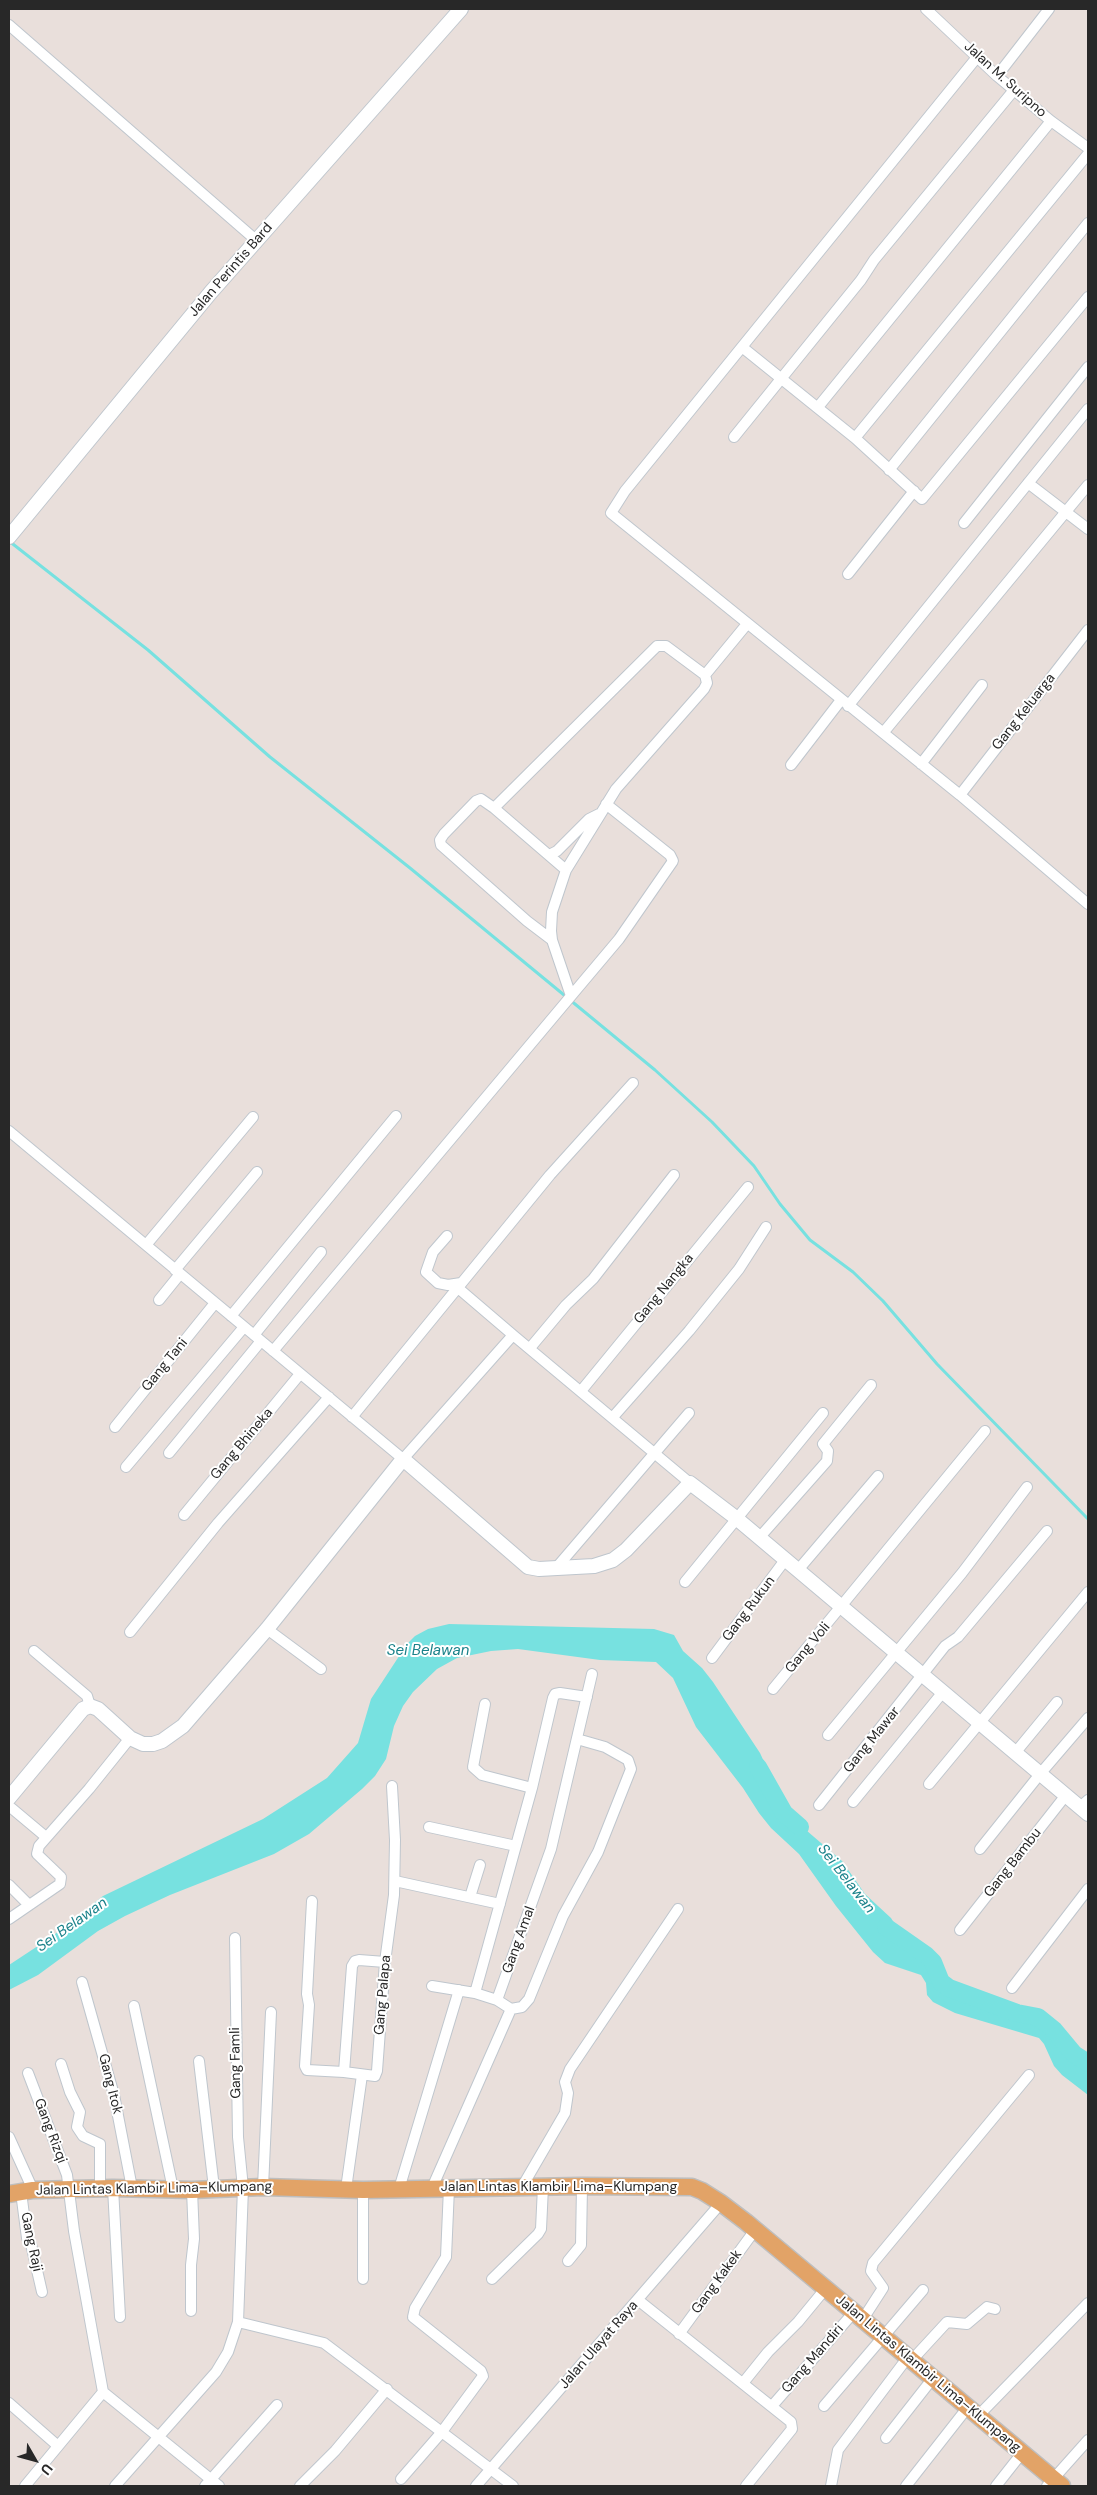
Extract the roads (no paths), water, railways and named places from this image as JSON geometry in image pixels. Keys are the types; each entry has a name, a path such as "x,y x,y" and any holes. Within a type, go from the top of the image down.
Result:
{"main road":[{"name":"Jalan Lintas Klambir Lima–Klumpang","path":"21,2192 107,2188 192,2190 263,2187 363,2190 582,2186 692,2187 721,2203 859,2315 1022,2453 1054,2484"}],"street":[{"name":"Jalan Perintis Bard","path":"10,536 90,442 160,353 461,9"},
{"name":"Jalan M. Suripno","path":"926,9 978,56 997,76 1051,121 1088,148"},
{"path":"997,76 1049,9"},
{"path":"9,24 257,241"},
{"path":"978,56 625,491 611,514 960,795 1088,904"},
{"path":"734,437 861,280 874,260 1014,90"},
{"path":"818,406 1051,121"},
{"path":"855,438 1088,154"},
{"path":"890,470 1088,223"},
{"path":"742,347 818,406 922,499 1088,297"},
{"path":"964,523 1088,366"},
{"path":"791,765 845,703 1088,409"},
{"path":"1028,483 1088,529"},
{"path":"883,733 1088,485"},
{"path":"848,574 914,491"},
{"path":"705,675 747,624"},
{"name":"Gang Keluarga","path":"960,795 1088,630"},
{"path":"494,808 656,646 666,646 705,675 707,683 704,689 634,767 599,814 578,854 566,870 552,912 552,940 570,997"},
{"path":"921,764 982,685"},
{"path":"552,940 526,921 440,845 440,840 476,801 481,799 566,870"},
{"path":"273,1351 619,939 673,862 670,855 606,804"},
{"path":"549,855 557,851 589,819 599,814"},
{"path":"352,1417 550,1175 633,1083"},
{"path":"231,1316 396,1116"},
{"path":"146,1245 253,1117"},
{"path":"9,1131 329,1397 528,1567 539,1569 594,1566 613,1560 626,1550 690,1483"},
{"path":"159,1300 178,1272 257,1172"},
{"path":"530,1348 566,1305 592,1278 674,1175"},
{"name":"Gang Nangka","path":"581,1391 748,1187"},
{"path":"613,1417 706,1311 739,1269 766,1227"},
{"path":"447,1236 433,1252 426,1272 438,1283 460,1286 513,1335 690,1483 736,1518 1040,1774 1066,1795 1086,1807"},
{"path":"169,1453 321,1252"},
{"name":"Gang Tani","path":"115,1427 215,1303"},
{"path":"126,1467 244,1327"},
{"path":"90,1706 98,1709 130,1738 143,1744 153,1744 171,1736 183,1726 267,1629 403,1460 513,1335"},
{"name":"Gang Bhineka","path":"184,1515 300,1374"},
{"path":"760,1538 827,1461 828,1452 823,1444 871,1385"},
{"path":"130,1632 218,1523 329,1397"},
{"path":"557,1568 689,1413"},
{"path":"685,1582 823,1413"},
{"name":"Gang Voli","path":"773,1689 842,1607 984,1431"},
{"path":"798,1570 878,1476"},
{"path":"828,1735 962,1572 1027,1487"},
{"name":"Gang Mawar","path":"819,1805 945,1646 964,1630 1047,1532"},
{"name":"Gang Rukun","path":"712,1658 786,1560"},
{"path":"929,1784 1088,1592"},
{"path":"267,1629 321,1669"},
{"path":"34,1651 87,1696 90,1706"},
{"name":"Gang Amal","path":"497,2000 551,1849 592,1674"},
{"path":"853,1802 943,1692"},
{"path":"475,1993 532,1788 553,1696 560,1693 587,1697"},
{"path":"1015,1753 1057,1702"},
{"path":"485,1704 473,1767 482,1775 532,1788"},
{"path":"9,1798 78,1714 90,1706"},
{"path":"980,1850 1040,1774 1088,1718"},
{"path":"9,1919 60,1884 61,1877 37,1854 39,1846 89,1790 130,1738"},
{"path":"432,1986 475,1993 497,2000 511,2009 522,2008 529,2000 563,1916 598,1852 631,1769 628,1760 605,1747 577,1739"},
{"name":"Gang Palapa","path":"362,2075 375,2076 377,2071 385,1962 395,1881 392,1786"},
{"name":"Gang Bambu","path":"960,1930 1066,1795"},
{"path":"9,1806 46,1837"},
{"path":"429,1827 516,1846"},
{"path":"470,1898 480,1865"},
{"path":"395,1881 500,1904"},
{"path":"9,1885 29,1905"},
{"path":"1012,1988 1088,1889"},
{"path":"312,1901 305,2066 307,2070 311,2071 344,2072 362,2075 346,2189"},
{"path":"522,2187 565,2113 568,2093 565,2082 570,2069 678,1909"},
{"name":"Gang Famli","path":"115,2486 216,2372 228,2352 238,2322 243,2188 238,2137 235,1938"},
{"path":"344,2072 352,1966 355,1961 359,1960 385,1962"},
{"name":"Gang Itok","path":"82,1982 114,2096 132,2188"},
{"path":"399,2189 459,1990"},
{"path":"134,2006 174,2189"},
{"path":"432,2188 511,2009"},
{"path":"263,2187 272,2012"},
{"path":"199,2061 214,2188"},
{"path":"61,2064 70,2092 80,2112 77,2128 83,2136 100,2144 107,2188 120,2317"},
{"name":"Gang Rizqi","path":"28,2073 67,2175 74,2231 103,2392"},
{"name":"Gang Mandiri","path":"772,2406 859,2315 882,2288 870,2271 873,2262 1029,2075"},
{"name":"Gang Raji","path":"9,2137 21,2192 26,2235 31,2244 42,2292"},
{"path":"568,2262 581,2245 582,2186"},
{"path":"492,2279 541,2229 543,2187"},
{"path":"401,2479 441,2433 483,2376 481,2372 413,2317 415,2308 446,2257 450,2188"},
{"path":"191,2311 190,2265 194,2239 192,2190"},
{"path":"363,2190 363,2279"},
{"name":"Jalan Ulayat Raya","path":"476,2486 721,2203"},
{"name":"Gang Kakek","path":"679,2334 755,2230"},
{"path":"743,2383 768,2352 798,2322 826,2288"},
{"path":"824,2406 923,2290"},
{"path":"638,2300 791,2422 792,2429 746,2486"},
{"path":"906,2486 973,2412 1088,2302"},
{"path":"831,2486 838,2450 910,2358 947,2322 967,2324 986,2307 995,2309"},
{"path":"238,2322 324,2343 387,2389 441,2433 492,2468 513,2486"},
{"path":"886,2438 933,2378"},
{"path":"300,2486 335,2451 387,2389"},
{"path":"25,2486 103,2392 212,2484 277,2405"},
{"path":"9,2403 58,2446"},
{"path":"1054,2484 1088,2440"},
{"path":"996,2486 1022,2453"}],"water":[{"name":"Sei Belawan","path":"449,1624 654,1629 674,1635 683,1651 702,1668 713,1682 760,1753 766,1766 771,1794 778,1806 842,1861 865,1894 891,1918 905,1941 926,1961 947,1992 962,1994 977,2005 1024,2016 1038,2022 1088,2062 1088,2095 1062,2075 1054,2066 1044,2044 1039,2038 955,2013 933,2002 927,1995 926,1983 921,1975 885,1963 873,1952 836,1906 799,1854 771,1828 759,1813 743,1788 696,1727 673,1678 656,1662 600,1660 518,1649 491,1651 457,1658 437,1669 413,1692 403,1706 394,1726 386,1759 375,1776 309,1834 274,1854 170,1895 125,1916 98,1931 38,1975 9,1990 9,1965 50,1938 103,1896 263,1819 327,1778 358,1743 371,1699 407,1644 415,1636 428,1629"}],"waterway":[{"path":"9,541 148,650 270,757 410,868 655,1070 712,1122 754,1166 780,1204 810,1240 853,1272 883,1301 937,1364 1088,1519"},
{"name":"Sei Belawan","path":"758,1767 784,1813 800,1827"},
{"name":"Sei Belawan","path":"886,1927 926,1955 933,1962 941,1982 949,1988 1017,2013 1038,2017 1054,2030 1074,2054 1088,2063"}]}
